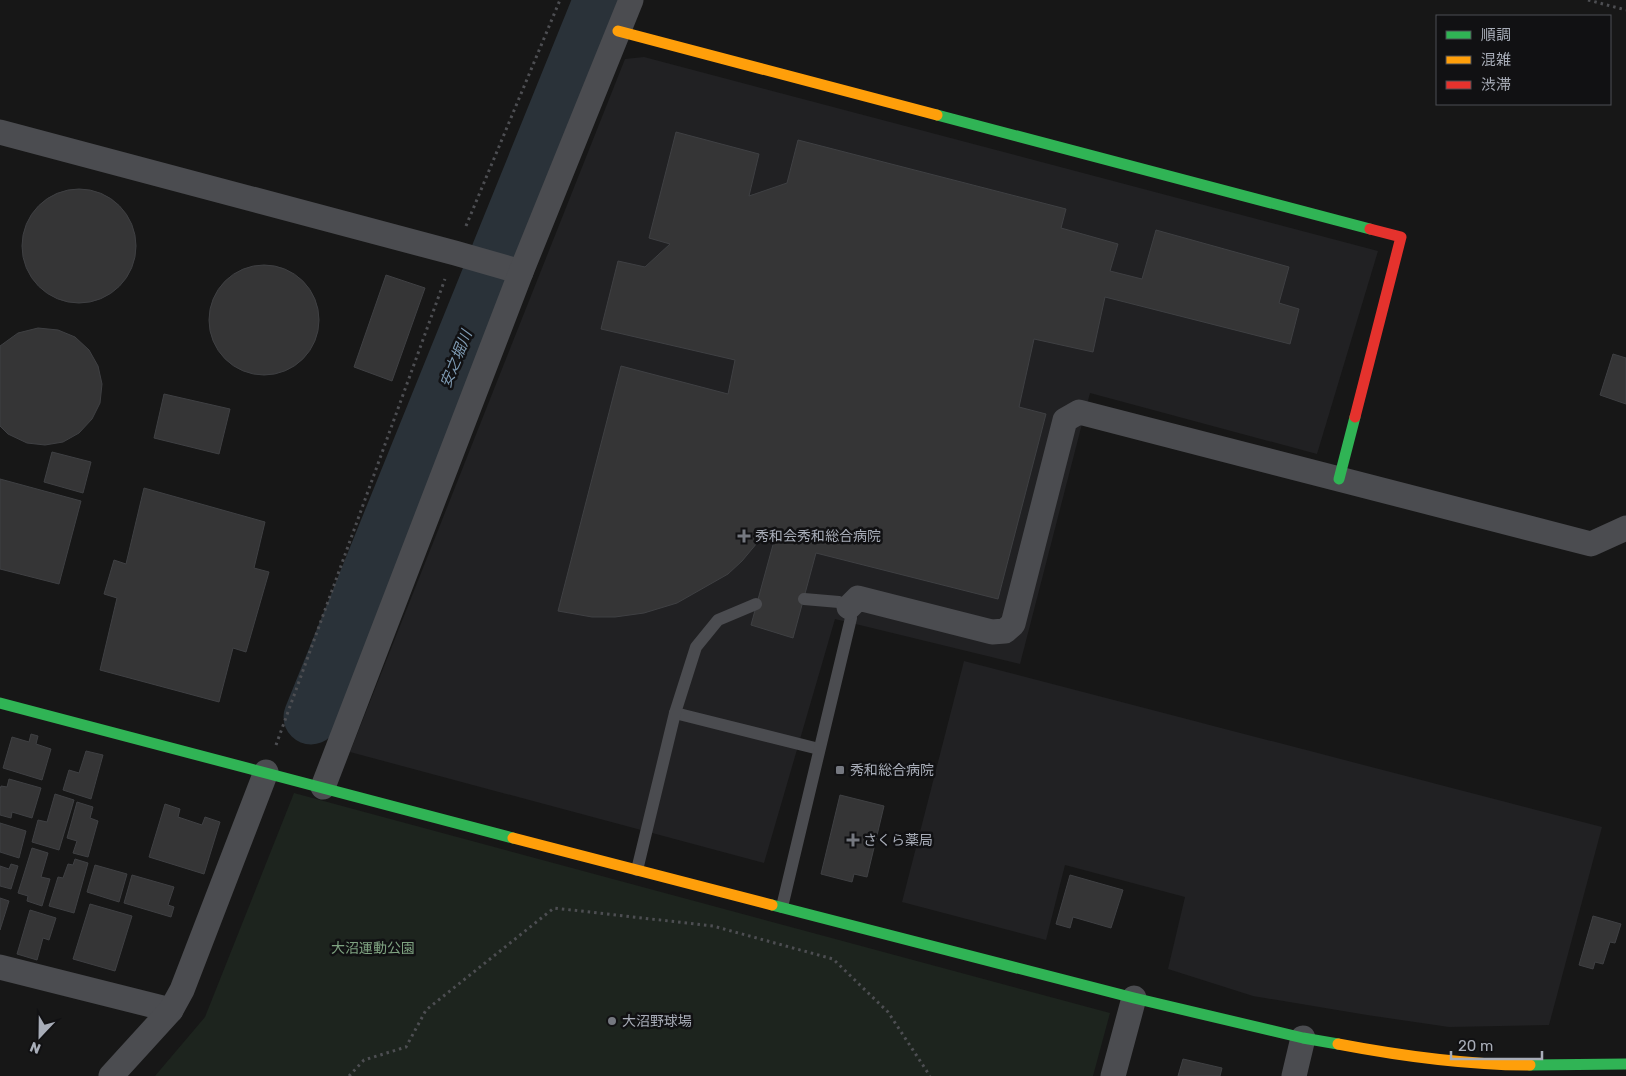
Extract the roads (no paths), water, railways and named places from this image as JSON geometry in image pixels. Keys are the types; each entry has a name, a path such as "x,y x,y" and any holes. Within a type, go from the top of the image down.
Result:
{"street":[{"path":"323,787 521,272 631,0"},
{"path":"618,30 1401,237 1339,479"},
{"path":"0,132 521,272"},
{"path":"849,606 858,598 992,632 1005,631 1013,624 1065,420 1079,412 1591,544 1626,528"},
{"path":"0,703 1134,998 1303,1038 1400,1056 1509,1065 1626,1064"},
{"path":"111,1076 171,1010 182,990 266,772"},
{"path":"0,967 171,1010"},
{"path":"1113,1076 1134,998"},
{"path":"1294,1076 1303,1038"}],"lane":[{"path":"782,907 851,618 849,606 839,602 804,599"},
{"path":"638,870 675,713 696,647 718,620 756,604"},
{"path":"675,713 820,750"}],"waterway":[{"name":"安之堀川","path":"311,717 601,0"}],"place":[{"name":"秀和会秀和総合病院","path":"744,536"},
{"name":"秀和総合病院","path":"840,770"},
{"name":"さくら薬局","path":"853,840"},
{"name":"大沼野球場","path":"612,1021"}],"park label":[{"name":"大沼運動公園","path":"373,948"}]}
